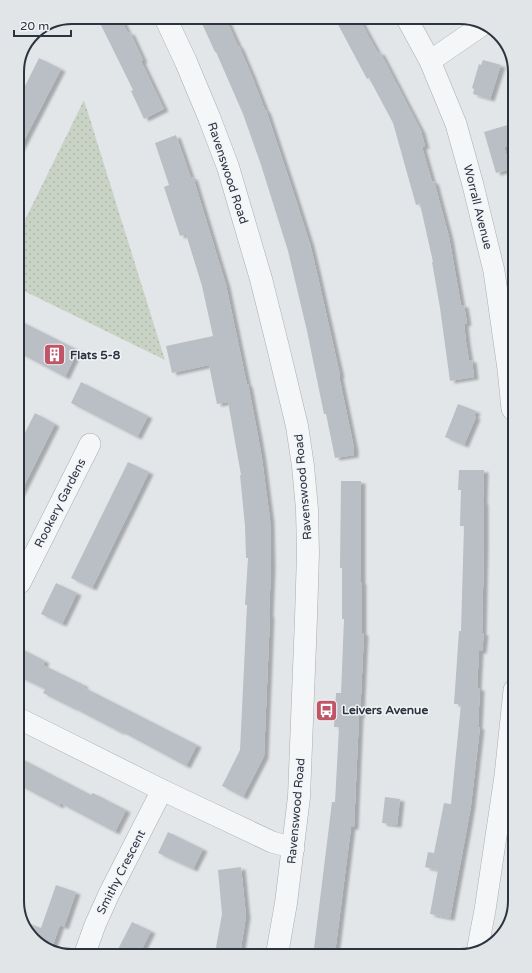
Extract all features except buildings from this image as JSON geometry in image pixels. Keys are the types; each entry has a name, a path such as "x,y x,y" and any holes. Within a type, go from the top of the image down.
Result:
{"street":[{"name":"Ravenswood Road","path":"168,24 209,117 228,167 261,279 297,426 303,466 307,509 308,561 299,797 294,848 278,949"},
{"name":"Worrall Avenue","path":"410,24 430,61 456,124 494,271 508,369"},
{"path":"430,61 478,28"},
{"name":"Rookery Gardens","path":"24,575 90,444"},
{"path":"24,721 162,790 272,842 294,848"},
{"path":"478,945 504,783 508,746"},
{"name":"Smithy Crescent","path":"86,949 95,925 109,894 162,790"}],"green space":[{"path":"84,100 165,360 24,291 24,222"}],"place":[{"name":"Flats 5-8","path":"55,355"},
{"name":"Leivers Avenue","path":"326,710"}]}
